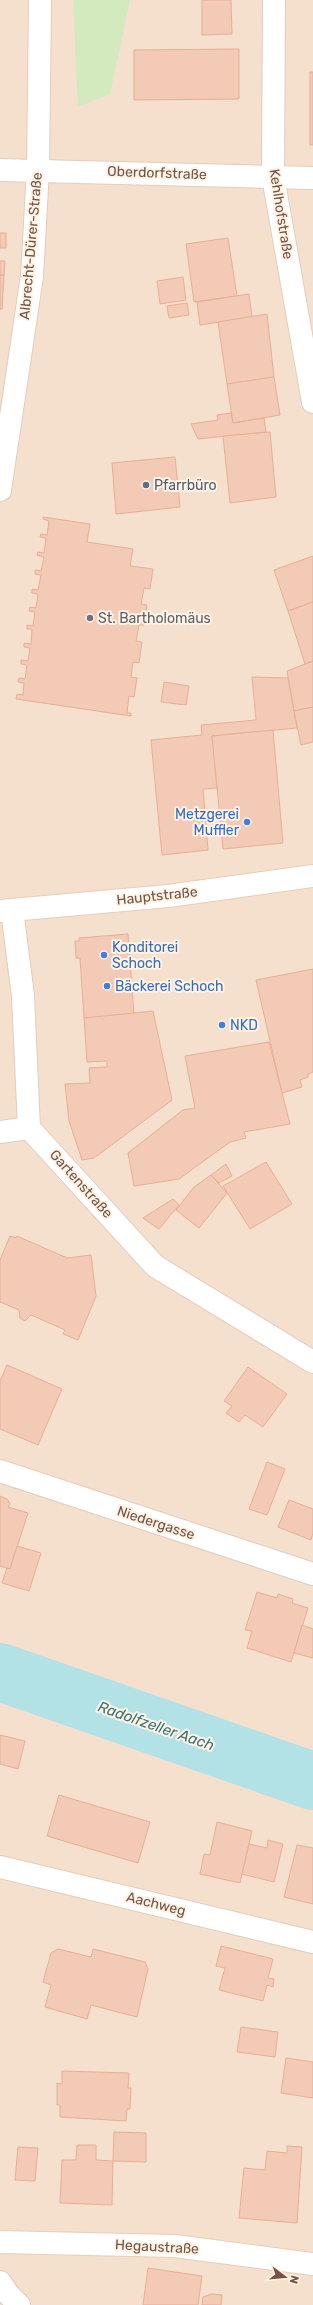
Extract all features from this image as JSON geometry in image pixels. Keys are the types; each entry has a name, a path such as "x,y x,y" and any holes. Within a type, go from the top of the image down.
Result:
{"street":[{"name":"Albrecht-Dürer-Straße","path":"0,490 32,276 38,170 40,0"},
{"name":"Kehlhofstraße","path":"274,0 273,177 313,402"},
{"name":"Oberdorfstraße","path":"0,170 313,178"},
{"name":"Hauptstraße","path":"6,910 168,896 313,876"},
{"path":"0,1132 29,1128 23,996 6,910"},
{"name":"Gartenstraße","path":"29,1128 154,1266 313,1362"},
{"name":"Niedergasse","path":"0,1471 313,1574"},
{"name":"Aachweg","path":"0,1866 313,1942"},
{"name":"Hegaustraße","path":"0,2242 175,2246 313,2264"},
{"path":"0,2282 8,2294 19,2305"}],"shaded area":[{"path":"0,0 313,0 313,2305 0,2305"}],"green space":[{"path":"73,0 130,0 110,94 78,107"}],"building":[{"path":"202,0 231,0 232,34 202,35"},
{"path":"239,49 239,99 134,100 134,50"},
{"path":"310,72 313,72 313,145 310,145"},
{"path":"0,233 6,233 6,248 0,248"},
{"path":"228,238 237,296 194,302 186,244"},
{"path":"0,261 5,261 4,275 0,275"},
{"path":"0,275 4,275 2,309 0,309"},
{"path":"183,277 186,300 160,304 157,281"},
{"path":"249,294 252,317 200,325 197,302"},
{"path":"187,303 189,315 169,318 167,306"},
{"path":"267,314 274,377 227,384 218,322"},
{"path":"274,377 280,415 233,423 227,384"},
{"path":"231,413 233,423 264,418 266,432 198,439 191,424 218,420 217,415"},
{"path":"270,432 276,497 230,503 223,436"},
{"name":"Pfarrbüro","path":"175,457 180,507 116,514 112,463"},
{"name":"St. Bartholomäus","path":"43,517 90,524 87,542 133,549 130,566 153,569 150,589 144,588 141,604 147,605 144,625 139,625 136,641 142,642 139,663 133,662 131,677 137,678 134,697 129,696 127,713 131,713 131,716 16,699 17,694 23,695 24,683 18,682 19,678 25,679 27,665 21,664 21,660 28,661 30,648 24,647 24,643 31,644 32,629 27,629 27,625 33,626 35,612 29,611 30,607 36,608 38,594 32,593 32,589 38,590 41,575 35,574 35,570 41,571 44,557 37,555 38,552 44,553 46,538 40,537 41,534 47,535 49,521 43,519"},
{"path":"313,556 313,602 288,611 274,570"},
{"path":"313,602 313,661 305,664 288,611"},
{"path":"313,661 313,707 294,711 287,671"},
{"path":"252,677 288,678 297,728 212,736 217,788 203,789 208,850 162,855 151,740 202,735 201,725 256,720"},
{"path":"164,682 189,686 186,705 161,702"},
{"path":"313,707 313,742 301,745 294,711"},
{"path":"273,730 283,843 223,849 212,736"},
{"name":"Bäckerei Schoch","path":"128,934 134,1015 84,1018 80,958 76,958 75,941 79,941 79,938"},
{"path":"313,969 313,1072 308,1074 308,1077 300,1080 302,1087 282,1093 256,980"},
{"path":"153,1011 172,1100 94,1158 82,1160 69,1121 65,1084 90,1083 89,1068 107,1067 107,1061 87,1062 84,1018"},
{"path":"269,1042 290,1124 244,1132 246,1138 230,1142 179,1179 134,1186 128,1153 183,1110 195,1108 185,1056"},
{"path":"266,1162 292,1204 250,1229 223,1186"},
{"path":"226,1164 232,1176 219,1183 211,1175"},
{"path":"211,1175 227,1193 199,1228 176,1210 194,1187"},
{"path":"173,1199 179,1205 159,1229 143,1218"},
{"path":"10,1236 16,1238 17,1236 67,1258 91,1255 96,1296 78,1340 63,1334 65,1330 31,1315 25,1321 20,1318 19,1310 0,1302 0,1260"},
{"path":"7,1365 62,1389 38,1445 0,1429 0,1381"},
{"path":"248,1367 287,1394 263,1427 245,1415 239,1422 226,1413 232,1406 224,1401"},
{"path":"267,1462 285,1469 267,1515 249,1509"},
{"path":"0,1496 7,1499 10,1504 8,1507 28,1513 10,1569 0,1566"},
{"path":"289,1500 313,1509 313,1533 311,1540 278,1527"},
{"path":"17,1546 41,1553 29,1591 2,1583 7,1568 10,1569"},
{"path":"257,1592 277,1598 278,1594 293,1599 292,1603 308,1608 291,1662 247,1648 252,1631 245,1630"},
{"path":"302,1625 313,1629 313,1658 294,1653"},
{"path":"0,1735 25,1741 18,1769 0,1764"},
{"path":"59,1795 150,1822 138,1863 47,1836"},
{"path":"217,1822 252,1831 240,1883 200,1874 204,1854 210,1855"},
{"path":"268,1840 283,1844 274,1882 242,1874 249,1844 267,1848"},
{"path":"297,1845 313,1848 313,1904 284,1897"},
{"path":"221,1946 273,1959 268,1978 274,1979 273,1987 267,1985 263,2001 219,1990 225,1968 216,1966"},
{"path":"58,1949 91,1957 93,1949 145,1962 148,1969 137,2017 91,2005 87,2019 45,2007 51,1985 43,1982 51,1953"},
{"path":"241,2027 278,2032 275,2057 237,2052"},
{"path":"286,2058 313,2062 313,2098 281,2093"},
{"path":"62,2071 129,2073 128,2088 131,2088 130,2109 127,2109 126,2121 60,2117 60,2105 57,2105 57,2083 62,2084"},
{"path":"114,2132 146,2133 146,2162 113,2161"},
{"path":"77,2145 96,2145 96,2160 113,2161 112,2205 60,2203 62,2160 76,2160"},
{"path":"287,2146 302,2147 297,2223 239,2218 244,2168 265,2170 267,2151 287,2153"},
{"path":"18,2147 38,2148 35,2181 15,2180"},
{"path":"148,2268 202,2276 198,2305 143,2305"},
{"path":"211,2294 222,2295 221,2305 202,2305 203,2297"}],"waterway":[{"name":"Radolfzeller Aach","path":"0,1672 313,1781"}],"place":[{"name":"Pfarrbüro","path":"146,485"},
{"name":"St. Bartholomäus","path":"90,618"},
{"name":"Metzgerei Muffler","path":"247,822"},
{"name":"Konditorei Schoch","path":"104,955"},
{"name":"Bäckerei Schoch","path":"107,986"},
{"name":"NKD","path":"222,1025"}]}
